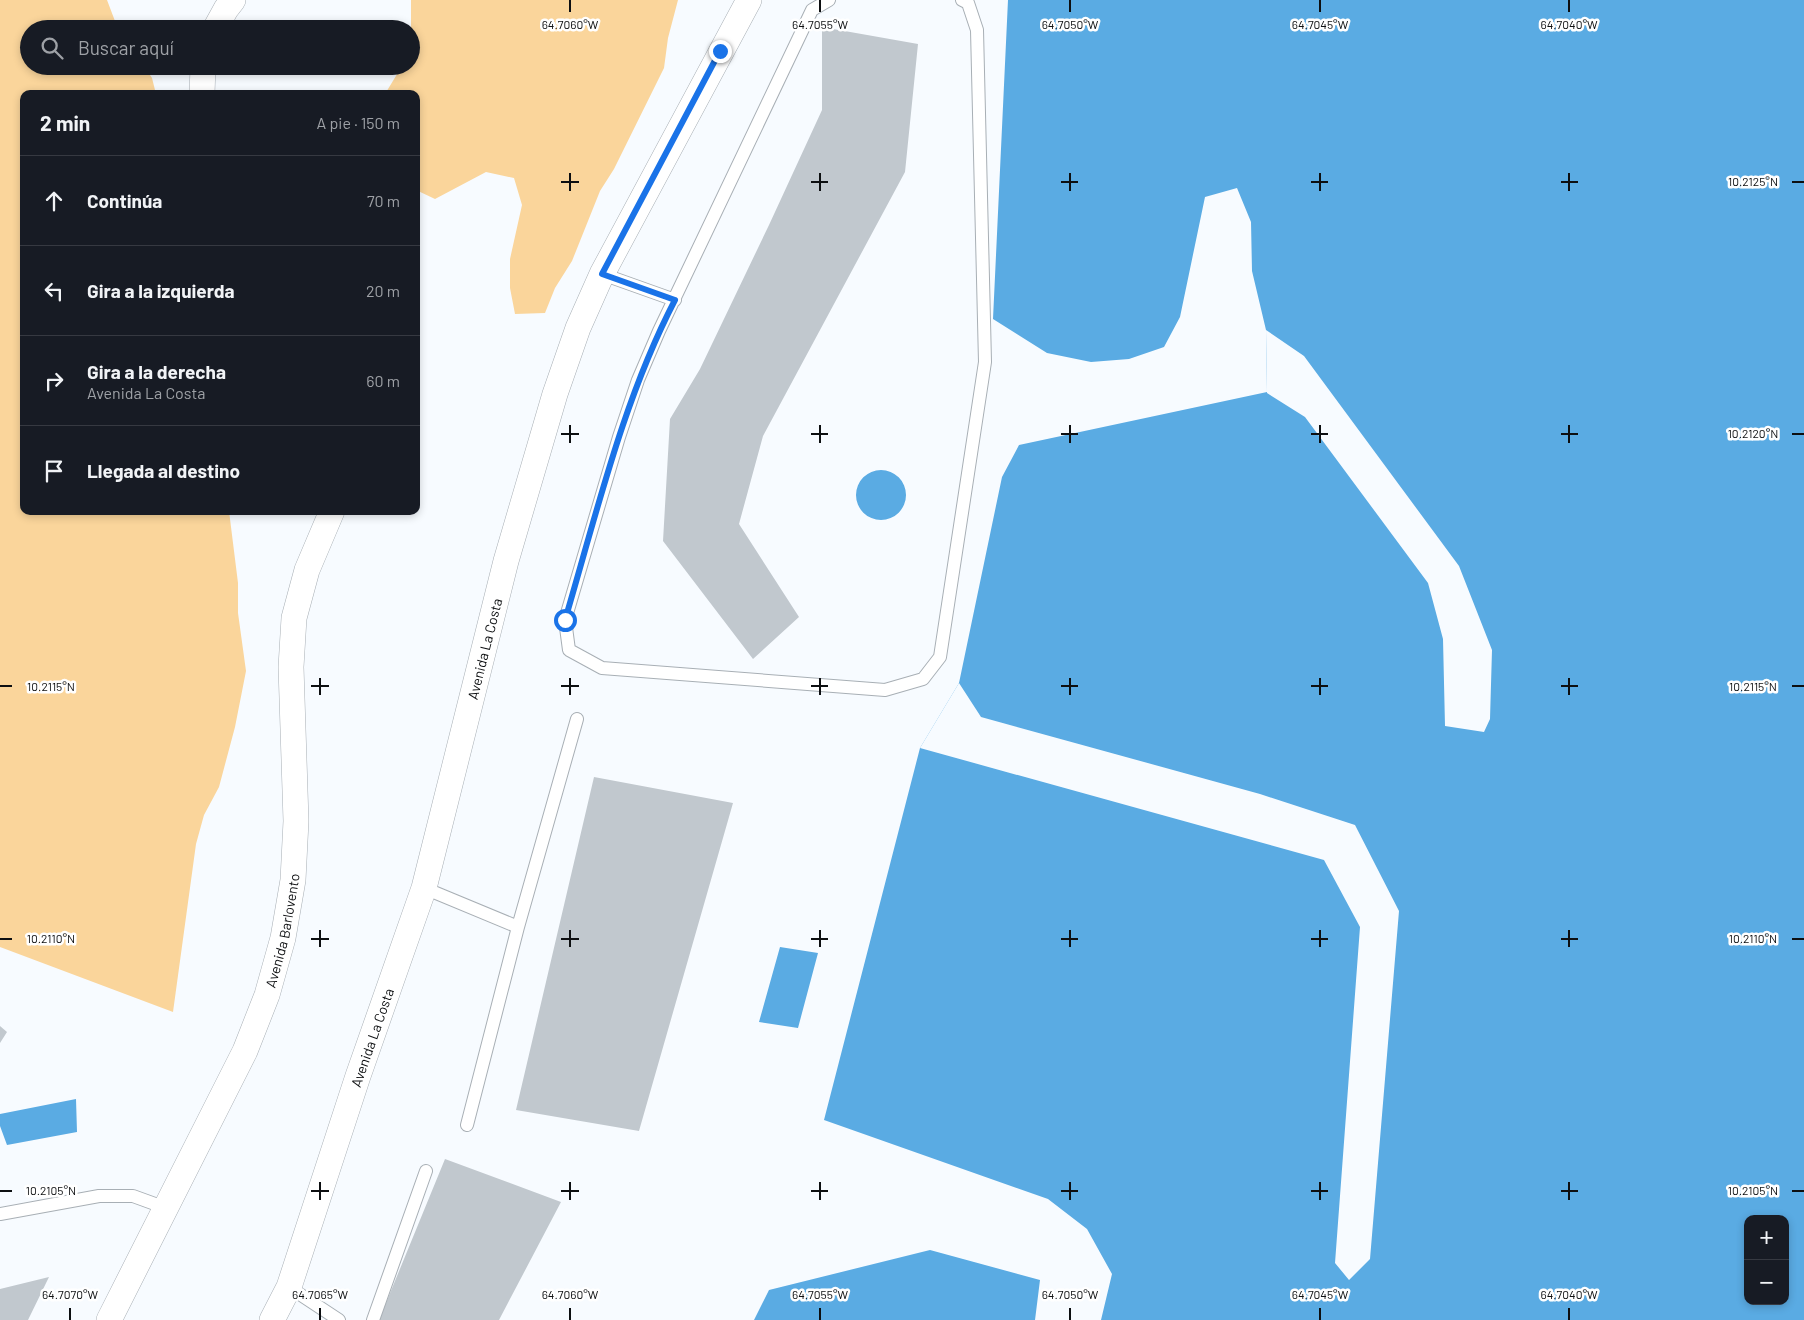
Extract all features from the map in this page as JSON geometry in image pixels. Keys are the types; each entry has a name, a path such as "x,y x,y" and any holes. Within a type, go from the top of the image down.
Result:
{"street":[{"path":"220,20 234,0"},
{"name":"Avenida La Costa","path":"272,1320 289,1287 358,1076 424,888 506,561 555,394 578,328 602,274 748,0"},
{"path":"202,90 203,75"},
{"name":"Avenida Barlovento","path":"109,1320 245,1051 267,995 283,938 293,880 296,821 291,667 294,618 307,570 330,515"}],"lane":[{"path":"829,0 812,10 659,331 638,380 619,437 565,620 569,650 602,668 885,690 923,679 940,657 985,362 977,30 968,3 962,0"},
{"path":"602,274 675,300"},
{"path":"467,1125 518,927 577,719"},
{"path":"424,888 518,927"},
{"path":"373,1320 426,1171"},
{"path":"0,1214 99,1196 133,1196 166,1208"},
{"path":"289,1287 339,1320"}],"shaded area":[{"path":"0,0 107,0 115,20 20,20 20,75 150,75 155,90 20,90 20,515 230,515 238,583 238,613 246,671 235,727 219,787 204,815 196,844 173,1012 0,947"},
{"path":"411,0 678,0 668,38 664,68 614,169 600,191 572,261 555,288 545,313 515,314 510,288 510,259 522,205 514,178 486,172 435,199 420,192 420,90 387,90 397,75 420,75 420,20 411,20"}],"water":[{"path":"1008,0 1804,0 1804,1320 1101,1320 1112,1274 1087,1229 1048,1199 824,1120 920,748 959,683 1002,477 1019,445 1267,392 1266,330 1252,271 1251,222 1237,188 1205,197 1180,317 1164,347 1129,359 1091,362 1047,353 993,319"},
{"path":"876,470 886,470 899,477 906,490 906,500 899,513 886,520 876,520 867,516 860,509 856,500 856,490 860,481 867,474"},
{"path":"780,947 818,953 798,1028 759,1022"},
{"path":"76,1099 77,1132 7,1145 0,1126 0,1114"},
{"path":"930,1250 1040,1280 1035,1320 754,1320 769,1290"}],"pier":[{"path":"1266,330 1304,356 1459,566 1492,650 1490,719 1484,732 1445,726 1443,639 1428,583 1305,417 1267,393"},
{"path":"959,683 981,717 1260,794 1355,825 1399,911 1370,1259 1349,1280 1335,1263 1360,927 1324,860 920,748"}],"building":[{"path":"822,27 918,44 905,172 763,436 739,524 799,617 753,659 663,541 670,419 700,369 822,110"},
{"path":"594,777 733,803 639,1131 516,1110"},
{"path":"0,1026 7,1032 0,1043"},
{"path":"445,1159 561,1202 499,1320 379,1320"},
{"path":"49,1277 28,1320 0,1320 0,1289"}],"route":[{"path":"565,620 619,437 638,380 659,331 675,300 602,274 720,51"}]}
